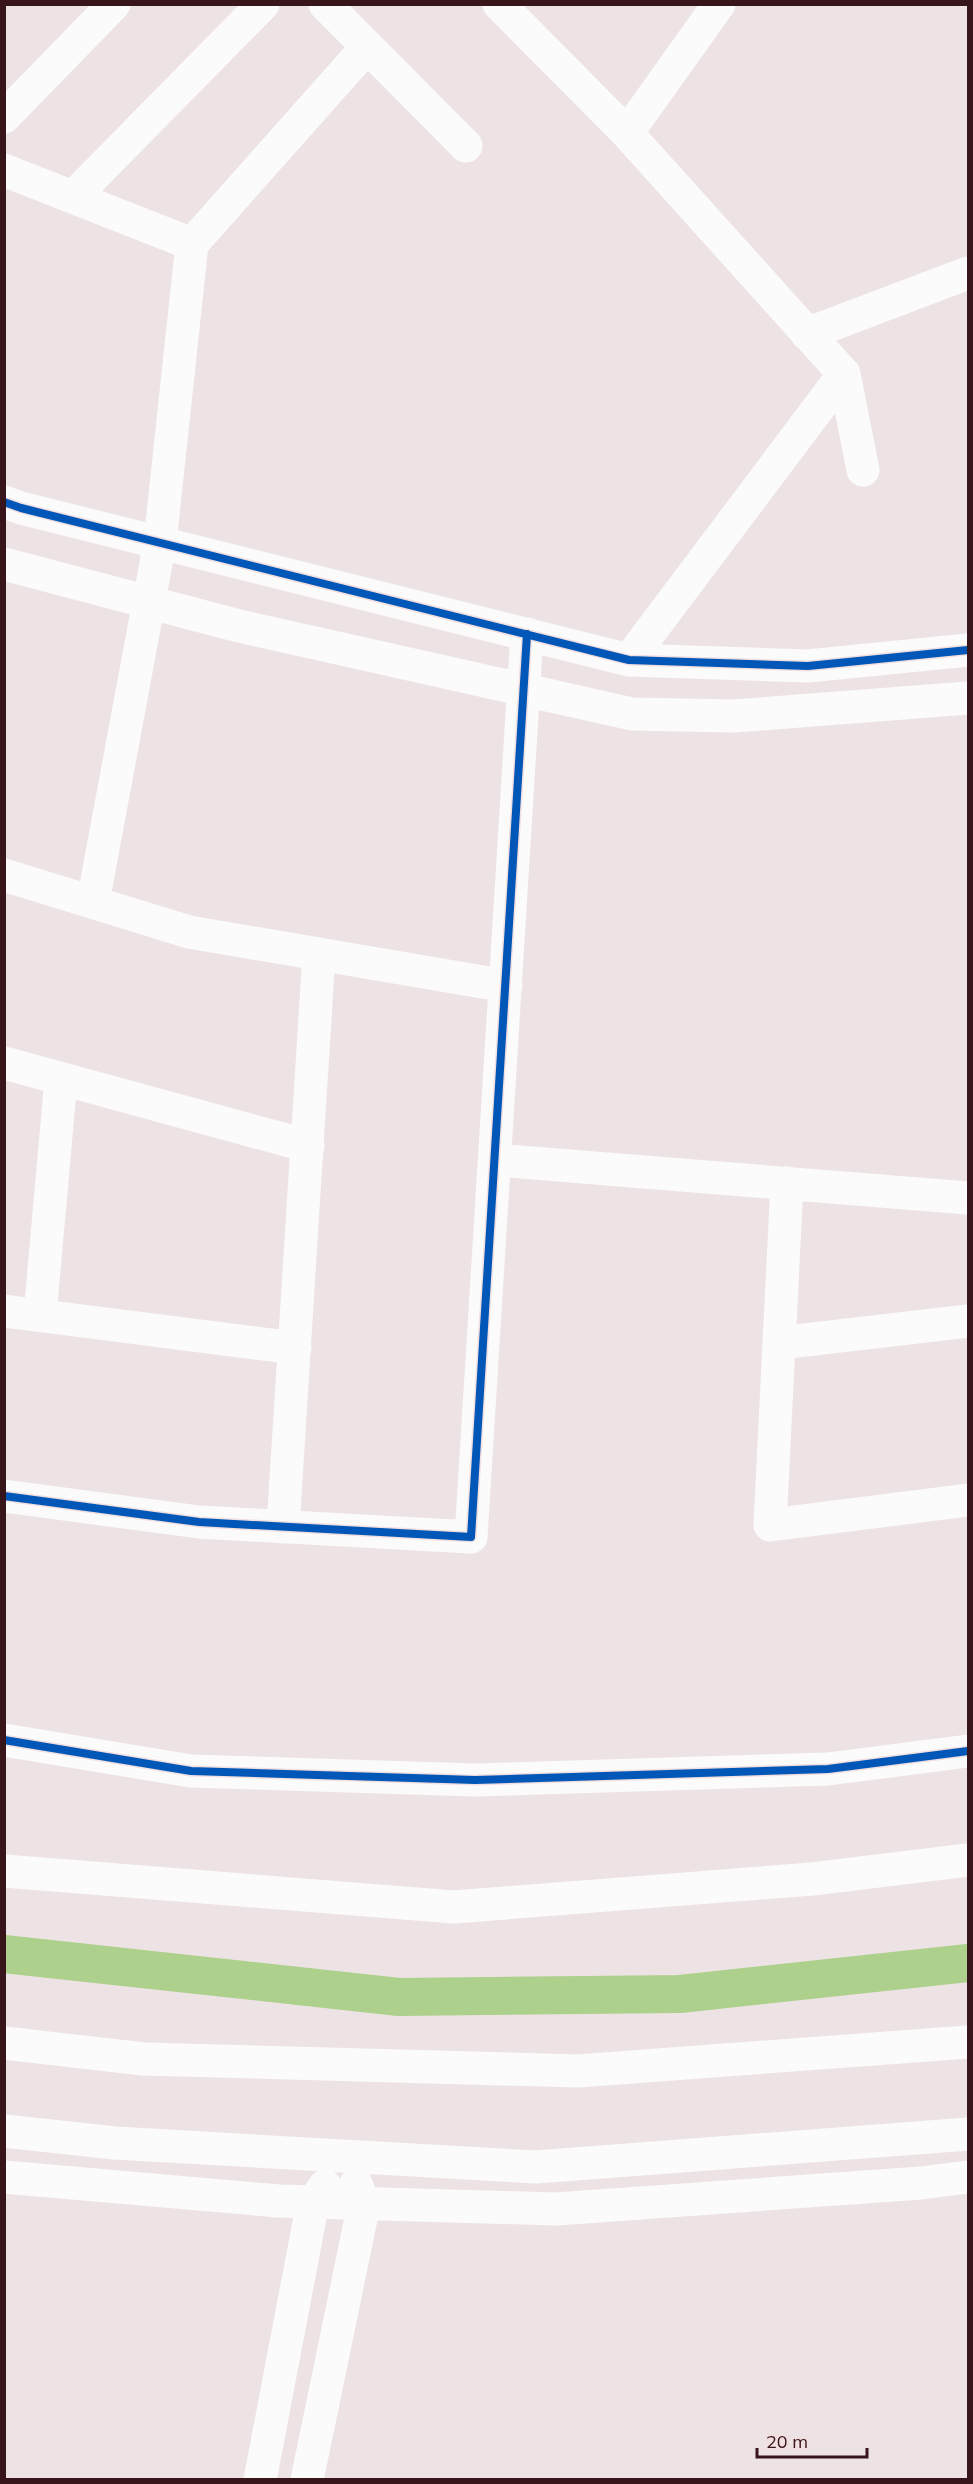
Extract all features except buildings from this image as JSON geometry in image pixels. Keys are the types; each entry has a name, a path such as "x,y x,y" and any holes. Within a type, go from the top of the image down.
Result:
{"street":[{"path":"4,117 114,4"},
{"path":"73,197 263,4"},
{"path":"325,4 466,146"},
{"path":"499,4 627,133 844,374 863,470"},
{"path":"627,133 719,4"},
{"path":"93,902 160,542 192,244 367,46"},
{"path":"4,170 192,244"},
{"path":"807,334 969,273"},
{"path":"629,660 844,374"},
{"path":"4,502 629,660 808,666 969,650"},
{"path":"4,564 239,626 632,714 723,716 969,698"},
{"path":"4,1496 199,1522 471,1537 527,634"},
{"path":"4,875 189,932 506,986"},
{"path":"283,1527 319,954"},
{"path":"4,1063 308,1146"},
{"path":"40,1315 61,1079"},
{"path":"495,1161 969,1198"},
{"path":"787,1183 770,1525 969,1500"},
{"path":"4,1311 295,1348"},
{"path":"779,1343 969,1321"},
{"path":"4,1740 191,1771 475,1780 828,1769 969,1750"},
{"path":"4,1871 454,1907 812,1879 969,1860"},
{"path":"4,2043 144,2059 578,2071 969,2042"},
{"path":"4,2130 115,2143 345,2158 536,2167 969,2134"},
{"path":"260,2480 313,2202 345,2158"},
{"path":"307,2480 364,2204 345,2158"},
{"path":"4,2177 279,2201 556,2209 921,2183 969,2177"}],"waterway":[{"path":"4,1954 399,1997 680,1994 968,1963"}],"cycle path":[{"path":"4,502 629,660 808,666 968,650"},
{"path":"4,1496 199,1522 471,1537 527,634"},
{"path":"4,1740 191,1771 475,1780 828,1769 968,1751"}]}
